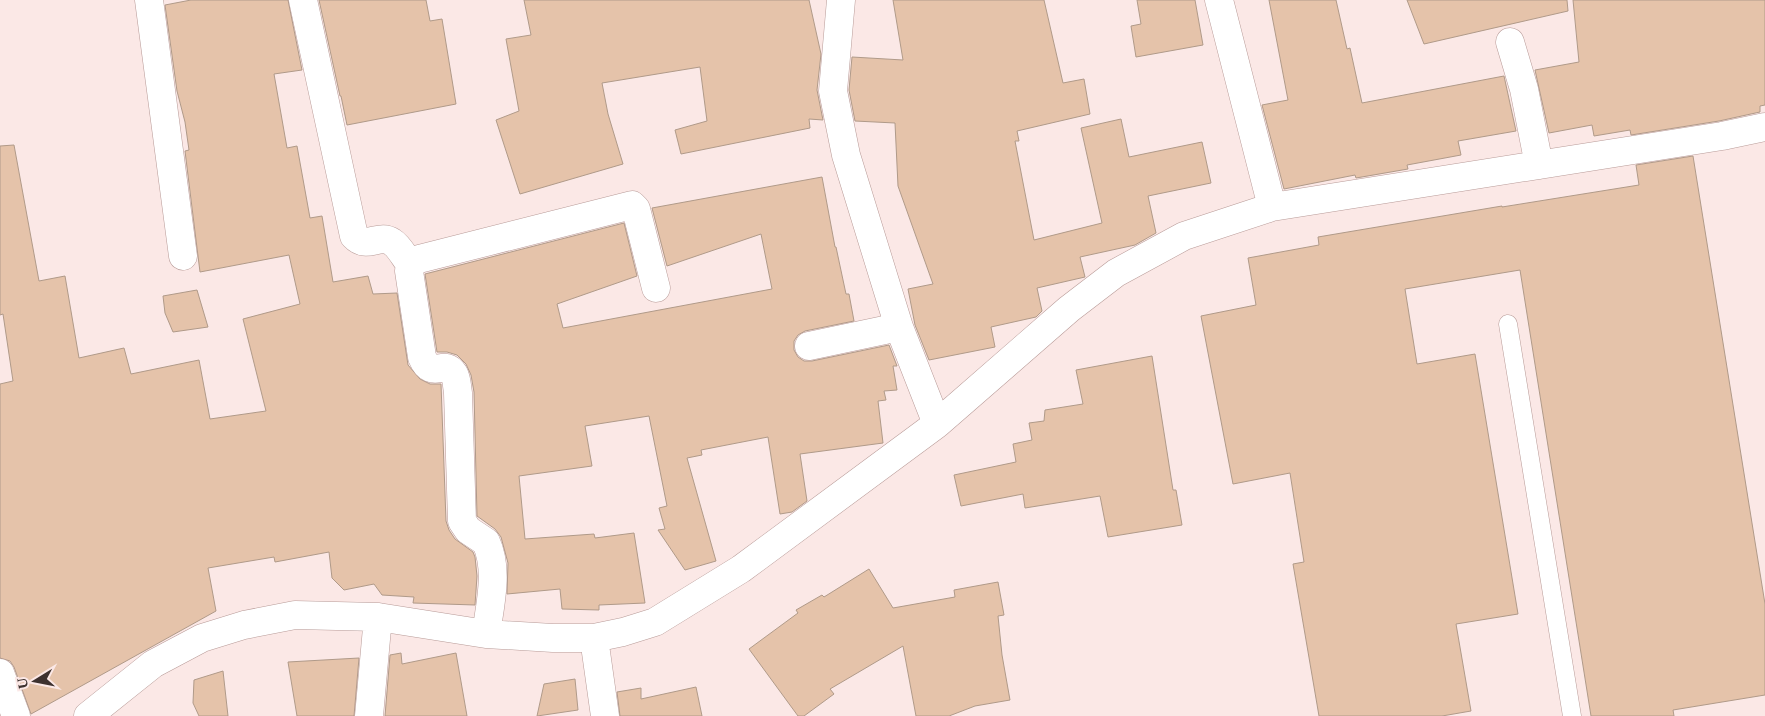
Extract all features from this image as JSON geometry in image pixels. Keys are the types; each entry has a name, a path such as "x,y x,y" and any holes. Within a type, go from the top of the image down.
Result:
{"street":[{"path":"149,0 183,256"},
{"path":"303,0 354,236 364,242 385,239 393,242 410,264"},
{"path":"842,0 833,91 846,155 899,327 937,424"},
{"path":"1219,0 1272,207"},
{"path":"1510,42 1524,89 1539,165"},
{"path":"88,716 153,664 202,638 244,625 295,615 378,617 486,634 594,638 623,632 655,622 741,569 937,424 1069,309 1116,273 1184,236 1272,207 1722,136 1765,127"},
{"path":"486,634 493,577 492,559 486,542 468,530 462,521 458,393 455,375 446,368 431,369 425,366 408,271 410,264 419,259 632,205 636,209 656,288"},
{"path":"809,346 899,327"},
{"path":"369,716 378,617"},
{"path":"594,638 605,716"},
{"path":"0,673 16,716"}],"lane":[{"path":"1508,324 1572,716"}],"building":[{"path":"191,0 288,0 302,70 274,74 287,148 297,146 310,218 322,216 333,282 368,276 373,294 397,293 408,365 420,379 430,384 441,384 446,521 455,539 473,552 475,557 477,576 475,605 413,603 414,597 382,595 374,584 344,590 332,578 329,552 275,562 274,557 208,568 216,611 31,714 14,667 10,661 0,658 0,384 13,381 3,314 0,315 0,146 14,145 39,281 65,276 79,358 124,348 131,374 199,360 210,419 266,411 243,319 300,304 289,255 200,272 185,151 189,150 185,122 177,91 165,5"},
{"path":"319,0 426,0 430,21 442,19 456,104 347,125"},
{"path":"524,0 809,0 821,54 817,90 823,120 809,119 810,128 681,154 675,130 707,121 700,67 602,83 608,114 623,164 520,194 496,120 519,111 506,39 531,35"},
{"path":"893,0 1044,0 1063,83 1084,79 1090,114 1017,131 1019,141 1015,141 1034,240 1102,223 1081,128 1121,119 1129,157 1202,142 1211,183 1148,196 1156,233 1135,245 1080,257 1085,277 1037,288 1042,311 1036,317 991,327 995,347 929,360 915,325 908,289 933,284 898,186 895,123 855,121 849,90 852,57 903,60"},
{"path":"1137,0 1195,0 1203,45 1136,57 1131,26 1141,24"},
{"path":"1269,0 1336,0 1347,49 1350,48 1362,103 1504,76 1516,131 1458,141 1461,155 1407,165 1408,169 1356,178 1355,175 1284,189 1262,105 1288,100"},
{"path":"1407,0 1567,0 1568,11 1424,44"},
{"path":"1573,0 1765,0 1765,105 1760,106 1760,112 1719,121 1631,135 1630,130 1594,136 1592,125 1549,133 1535,70 1579,62"},
{"path":"1693,156 1765,604 1765,695 1673,710 1674,716 1591,716 1520,270 1405,289 1417,364 1475,354 1518,614 1456,624 1471,711 1442,716 1319,716 1293,564 1304,562 1290,473 1233,484 1201,316 1256,305 1248,258 1319,245 1318,237 1639,185 1636,165"},
{"path":"822,177 835,247 846,294 849,294 854,321 805,331 798,335 794,341 794,350 798,357 804,361 812,361 889,345 897,366 893,366 897,390 884,391 886,400 878,401 883,443 800,454 807,501 792,512 780,514 768,437 701,450 702,455 687,458 716,561 685,570 658,530 665,529 659,508 667,506 649,416 585,426 592,466 519,476 525,539 594,534 595,538 634,533 645,603 599,605 599,610 562,609 560,589 507,594 508,563 501,537 495,529 477,516 474,392 471,375 466,364 457,355 437,352 425,274 624,223 637,276 557,304 563,328 772,289 761,234 667,266 652,208"},
{"path":"197,290 208,327 173,332 165,313 163,296"},
{"path":"1152,356 1173,490 1176,490 1182,525 1108,537 1100,496 1025,508 1023,494 961,506 954,475 1016,462 1013,444 1032,440 1029,423 1044,421 1045,410 1083,404 1076,370"},
{"path":"869,569 893,608 955,597 954,590 998,582 1004,615 998,616 1002,655 1010,700 975,706 949,716 916,716 903,646 830,689 834,694 804,716 798,716 749,649 798,613 796,610 822,595 824,597"},
{"path":"401,653 402,664 456,653 467,716 385,716 390,655"},
{"path":"359,658 354,716 297,716 288,662"},
{"path":"223,671 228,716 199,716 193,703 194,680"},
{"path":"575,679 578,710 537,716 544,684"},
{"path":"696,687 702,716 620,716 617,692 641,688 641,699"}]}
